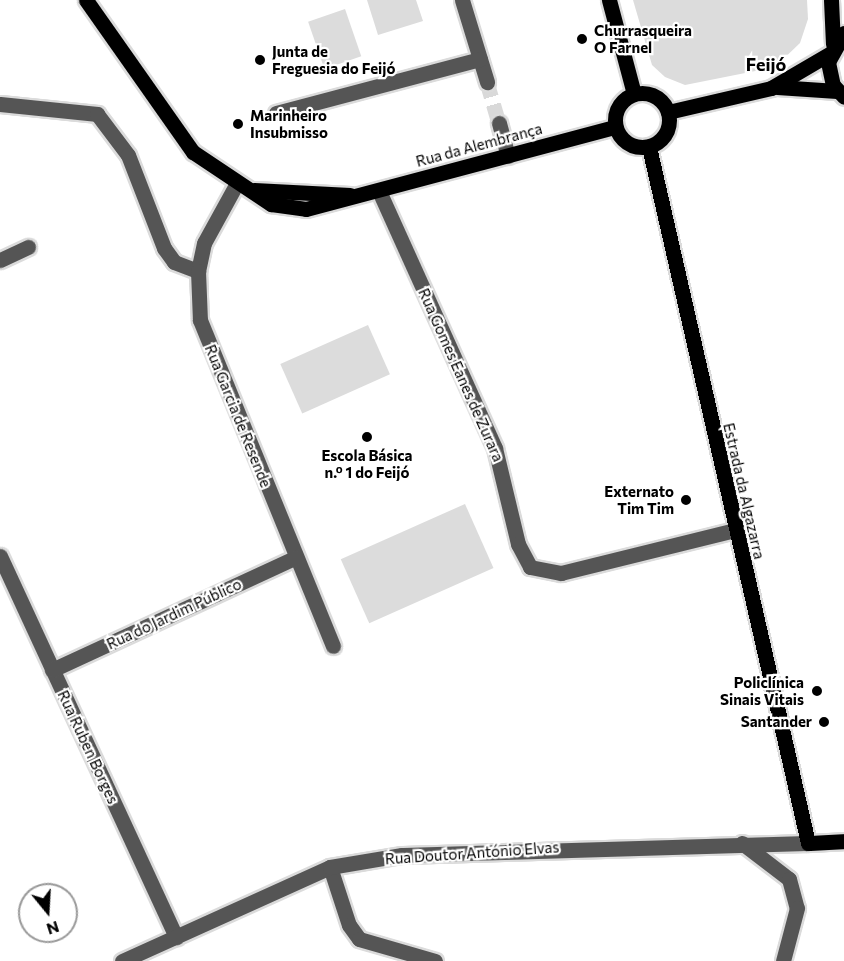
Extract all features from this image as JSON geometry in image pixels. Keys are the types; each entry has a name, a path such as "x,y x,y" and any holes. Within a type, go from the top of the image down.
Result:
{"main road":[{"name":"Rua da Alembrança","path":"86,0 193,152 237,183 254,190 353,195 379,191 615,127"},
{"path":"609,0 634,94"},
{"path":"831,0 836,26 828,70 842,96"},
{"path":"771,88 830,50 844,33"},
{"path":"668,112 771,88 842,96"},
{"path":"634,94 655,96 668,112 664,137 649,147 624,142 615,127 618,107 634,94"},
{"name":"Estrada da Algazarra","path":"649,147 808,843"},
{"path":"808,843 844,841"}],"street":[{"path":"462,0 487,82"},
{"path":"276,114 480,59"},
{"path":"0,104 97,114 128,155 164,248 174,262 198,271"},
{"path":"499,123 508,156"},
{"name":"Rua Garcia de Resende","path":"237,183 204,243 198,271 200,320 333,646"},
{"name":"Rua Gomes Eanes de Zurara","path":"379,191 487,426 518,544 530,567 561,573 735,530"},
{"path":"0,260 28,247"},
{"name":"Rua Ruben Borges","path":"0,556 176,937"},
{"name":"Rua do Jardim Público","path":"52,670 296,557"},
{"path":"742,843 789,879 796,908 783,961"},
{"name":"Rua Doutor António Elvas","path":"122,961 300,876 330,867 402,855 742,843 808,843"},
{"path":"330,867 349,925 359,939 376,955 435,961"}],"shaded area":[{"path":"367,0 416,0 423,21 378,35"},
{"path":"633,0 807,0 808,19 800,43 775,67 685,85 665,77 652,65"},
{"path":"345,9 361,56 324,69 308,22"},
{"path":"368,325 390,374 302,413 280,364"},
{"path":"465,504 493,568 369,623 341,559"}],"tunnel":[{"path":"487,82 499,123"}],"place":[{"name":"Churrasqueira O Farnel","path":"582,39"},
{"name":"Junta de Freguesia do Feijó","path":"260,60"},
{"name":"Marinheiro Insubmisso","path":"238,124"},
{"name":"Escola Básica n.º 1 do Feijó","path":"367,437"},
{"name":"Externato Tim Tim","path":"686,500"},
{"name":"Policlínica Sinais Vitais","path":"817,691"},
{"name":"Santander","path":"824,722"}],"district":[{"name":"Feijó","path":"766,64"}]}
